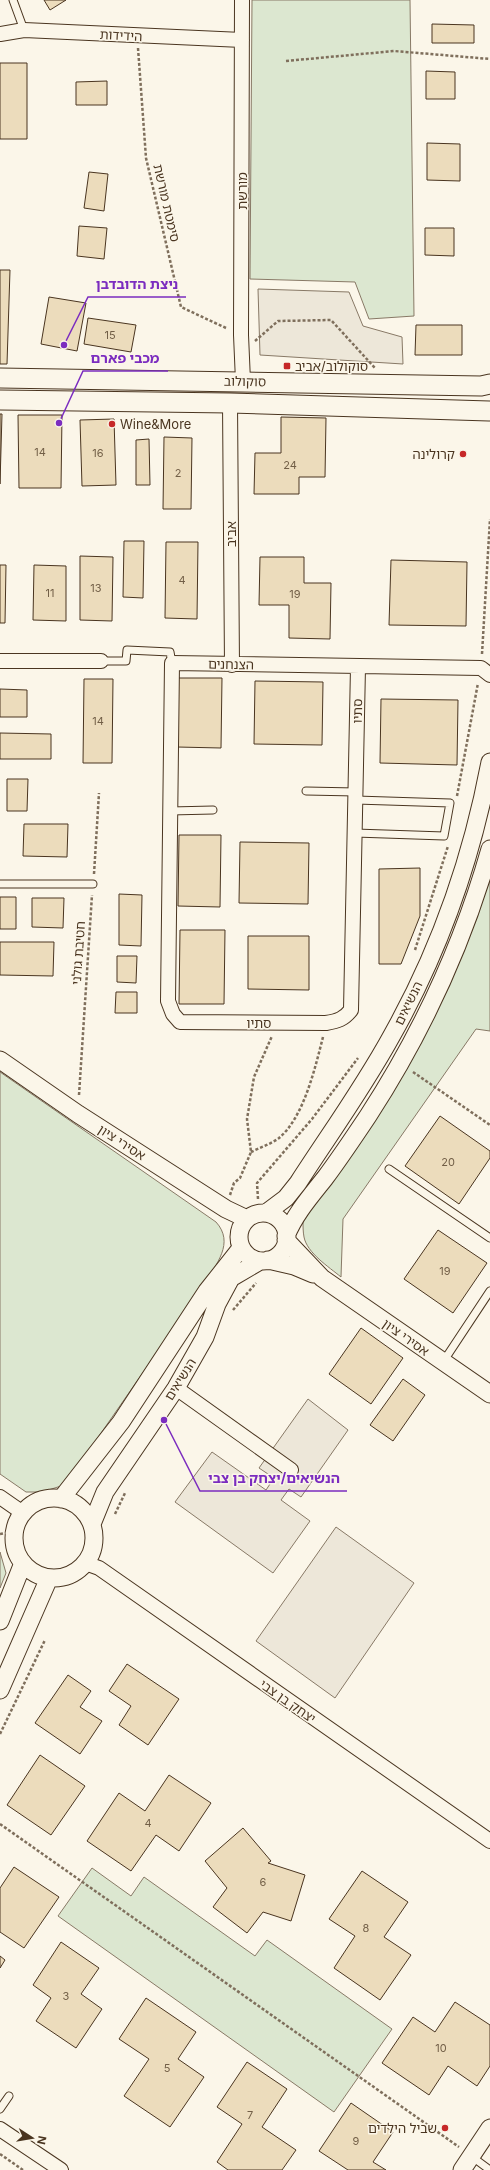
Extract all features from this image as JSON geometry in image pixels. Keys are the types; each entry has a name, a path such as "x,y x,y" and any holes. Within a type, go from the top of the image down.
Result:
{"main road":[{"name":"סוקולוב","path":"0,378 480,386 490,384"},
{"path":"489,412 486,397 490,384"},
{"name":"סוקולוב","path":"0,400 230,403 489,412"}],"street":[{"name":"מורשת","path":"242,0 241,335 243,381"},
{"name":"הידידות","path":"0,34 24,30 242,40"},
{"name":"אביב","path":"230,403 232,664"},
{"path":"0,661 101,661"},
{"name":"הצנחנים","path":"172,663 487,668"},
{"name":"סתיו","path":"172,663 168,1001 173,1014 180,1022 191,1023 326,1023 338,1021 346,1017 352,1010 358,667"},
{"name":"הנשיאים","path":"257,1215 286,1198 298,1182 370,1072 412,998 442,928 462,874 475,830 490,762"},
{"name":"הנשיאים","path":"286,1238 291,1225 305,1204 368,1116 412,1041 454,955 468,920 490,849"},
{"name":"אסירי ציון","path":"0,1060 78,1114 226,1208 257,1215"},
{"path":"257,1215 278,1219 285,1230 286,1238 280,1253 264,1261 252,1259 241,1248 239,1233 257,1215"},
{"name":"אסירי ציון","path":"286,1238 322,1278"},
{"name":"הנשיאים","path":"61,1499 121,1422 208,1291 241,1248"},
{"name":"הנשיאים","path":"92,1524 105,1492 176,1388 205,1337 217,1304 231,1278 264,1261"},
{"name":"אסירי ציון","path":"264,1261 294,1266 322,1278 490,1394"},
{"path":"176,1388 292,1470"},
{"path":"0,1497 23,1513"},
{"path":"61,1499 74,1504 85,1512 92,1524 94,1538 92,1551 85,1563 75,1572 63,1577 49,1578 30,1570 23,1563 17,1554 14,1542 7,1533 23,1513 40,1501 61,1499"},
{"path":"0,1621 23,1563"},
{"name":"יצחק בן צבי","path":"85,1563 99,1568 490,1841"},
{"path":"0,1690 49,1578"},
{"path":"0,2128 61,2170"},
{"path":"462,2170 490,2128"}],"lane":[{"path":"13,0 24,30"},
{"path":"101,661 126,661 126,650 170,652 172,663"},
{"path":"306,791 450,803 444,836 356,833"},
{"path":"170,811 214,810"},
{"path":"0,884 93,884"},
{"path":"389,1169 490,1238"},
{"path":"443,1362 490,1291"},
{"path":"0,2109 9,2096"},
{"path":"471,2156 490,2170"}],"path":[{"name":"סימטת מורשת","path":"137,36 146,158 181,306 241,335"},
{"path":"286,61 394,51 490,59"},
{"path":"242,352 278,321 331,320 390,384"},
{"path":"457,797 487,668 490,519"},
{"name":"חטיבת גולני","path":"78,1114 99,793"},
{"path":"414,952 448,842"},
{"path":"226,1208 234,1183 240,1178 251,1152 247,1119 254,1077 277,1023"},
{"path":"251,1152 279,1138 297,1115 316,1065 326,1023"},
{"path":"257,1215 257,1183 312,1119 362,1053"},
{"path":"407,1068 490,1125"},
{"path":"0,1734 45,1640"},
{"path":"0,1824 471,2156"},
{"path":"0,2154 22,2170"}],"green space":[{"path":"252,0 410,0 414,316 369,319 355,282 250,279"},
{"path":"490,866 490,1031 476,1029 343,1219 341,1277 309,1249 304,1237 303,1221 374,1116"},
{"path":"0,1072 216,1222 224,1238 222,1253 205,1283 72,1475 61,1486 42,1492 26,1492 0,1474"},
{"path":"0,1552 6,1573 0,1588"},
{"path":"92,1868 131,1896 144,1877 255,1956 267,1940 392,2029 334,2112 58,1916"}],"shaded area":[{"path":"258,289 349,292 363,326 402,337 403,364 260,355"},
{"path":"308,1399 348,1430 301,1497 289,1489 281,1500 310,1521 273,1573 175,1502 212,1452 266,1490 274,1478 259,1468"},
{"path":"336,1527 414,1583 335,1698 256,1641"}],"building":[{"path":"44,0 66,0 50,10"},
{"path":"432,24 474,25 474,43 432,43"},
{"path":"0,63 27,63 27,139 0,139"},
{"path":"426,71 455,72 455,99 426,99"},
{"path":"107,81 107,105 76,105 76,82"},
{"path":"427,143 460,144 460,181 427,180"},
{"path":"89,172 108,174 104,211 84,208"},
{"path":"79,226 107,228 104,259 77,256"},
{"path":"425,228 454,228 454,256 425,255"},
{"path":"0,270 10,270 7,364 0,364"},
{"path":"49,297 86,303 77,351 41,344"},
{"path":"88,318 136,325 131,352 84,344"},
{"path":"416,325 462,325 462,355 415,355"},
{"path":"0,414 2,414 0,484"},
{"path":"18,415 62,415 61,488 19,488"},
{"path":"281,417 326,418 325,477 299,477 299,494 254,494 255,453 281,453"},
{"path":"114,419 116,485 82,486 80,420"},
{"path":"164,437 192,438 191,509 163,509"},
{"path":"149,439 150,485 136,485 136,440"},
{"path":"124,541 144,541 143,598 123,597"},
{"path":"166,542 198,542 197,619 165,618"},
{"path":"80,556 113,557 112,621 80,620"},
{"path":"260,557 304,557 304,583 331,583 330,639 289,638 289,605 259,605"},
{"path":"391,560 467,562 466,626 389,625"},
{"path":"0,565 6,565 5,623 0,623"},
{"path":"34,565 66,566 66,621 33,620"},
{"path":"177,678 222,678 221,748 177,747"},
{"path":"84,679 113,679 112,763 83,763"},
{"path":"255,681 323,682 322,745 254,744"},
{"path":"0,689 27,690 27,717 0,717"},
{"path":"381,699 458,700 457,765 380,763"},
{"path":"0,733 51,734 51,759 0,759"},
{"path":"7,779 28,779 27,811 7,811"},
{"path":"24,824 68,824 67,857 23,856"},
{"path":"179,835 221,835 220,907 178,906"},
{"path":"240,842 309,843 308,904 239,903"},
{"path":"420,868 420,916 401,964 379,964 379,869"},
{"path":"119,894 142,895 141,946 119,945"},
{"path":"0,897 16,897 16,929 0,929"},
{"path":"32,898 64,898 63,928 32,927"},
{"path":"180,930 225,930 224,1004 179,1004"},
{"path":"248,936 309,936 309,990 248,989"},
{"path":"0,942 54,942 53,976 0,975"},
{"path":"117,956 137,956 136,983 117,982"},
{"path":"116,992 137,992 137,1013 115,1013"},
{"path":"440,1116 490,1151 490,1158 459,1204 405,1166"},
{"path":"438,1230 487,1263 453,1313 404,1279"},
{"path":"361,1328 403,1358 371,1404 329,1374"},
{"path":"403,1379 425,1395 393,1441 370,1425"},
{"path":"127,1664 179,1699 148,1745 119,1725 131,1706 109,1691"},
{"path":"68,1675 91,1691 80,1707 102,1721 80,1754 35,1723"},
{"path":"40,1755 85,1786 51,1835 7,1805"},
{"path":"169,1775 211,1803 179,1851 156,1835 131,1871 87,1841 119,1793 145,1811"},
{"path":"243,1828 271,1861 268,1863 305,1875 291,1921 263,1912 247,1933 213,1907 227,1888 205,1861"},
{"path":"14,1867 59,1897 24,1948 0,1932 0,1888"},
{"path":"362,1871 408,1902 384,1937 411,1955 380,2000 334,1968 355,1936 329,1919"},
{"path":"61,1942 99,1968 81,1994 102,2009 76,2048 36,2021 51,1998 33,1985"},
{"path":"0,1956 5,1960 0,1968"},
{"path":"146,1998 196,2032 178,2059 204,2077 170,2127 124,2096 149,2059 119,2039"},
{"path":"455,2002 490,2025 490,2066 477,2086 448,2066 429,2095 382,2063 413,2017 435,2032"},
{"path":"247,2062 287,2089 262,2127 296,2150 282,2170 228,2170 217,2162 242,2124 217,2107"},
{"path":"351,2103 393,2132 373,2162 386,2170 348,2170 319,2151"}],"place":[{"name":"ניצת הדובדבן","path":"64,345"},
{"name":"סוקולוב/אביב","path":"287,366"},
{"name":"מכבי פארם","path":"59,423"},
{"name":"Wine&More","path":"112,424"},
{"name":"קרולינה","path":"463,454"},
{"name":"הנשיאים/יצחק בן צבי","path":"164,1420"},
{"name":"שביל הילדים","path":"445,2128"}]}
